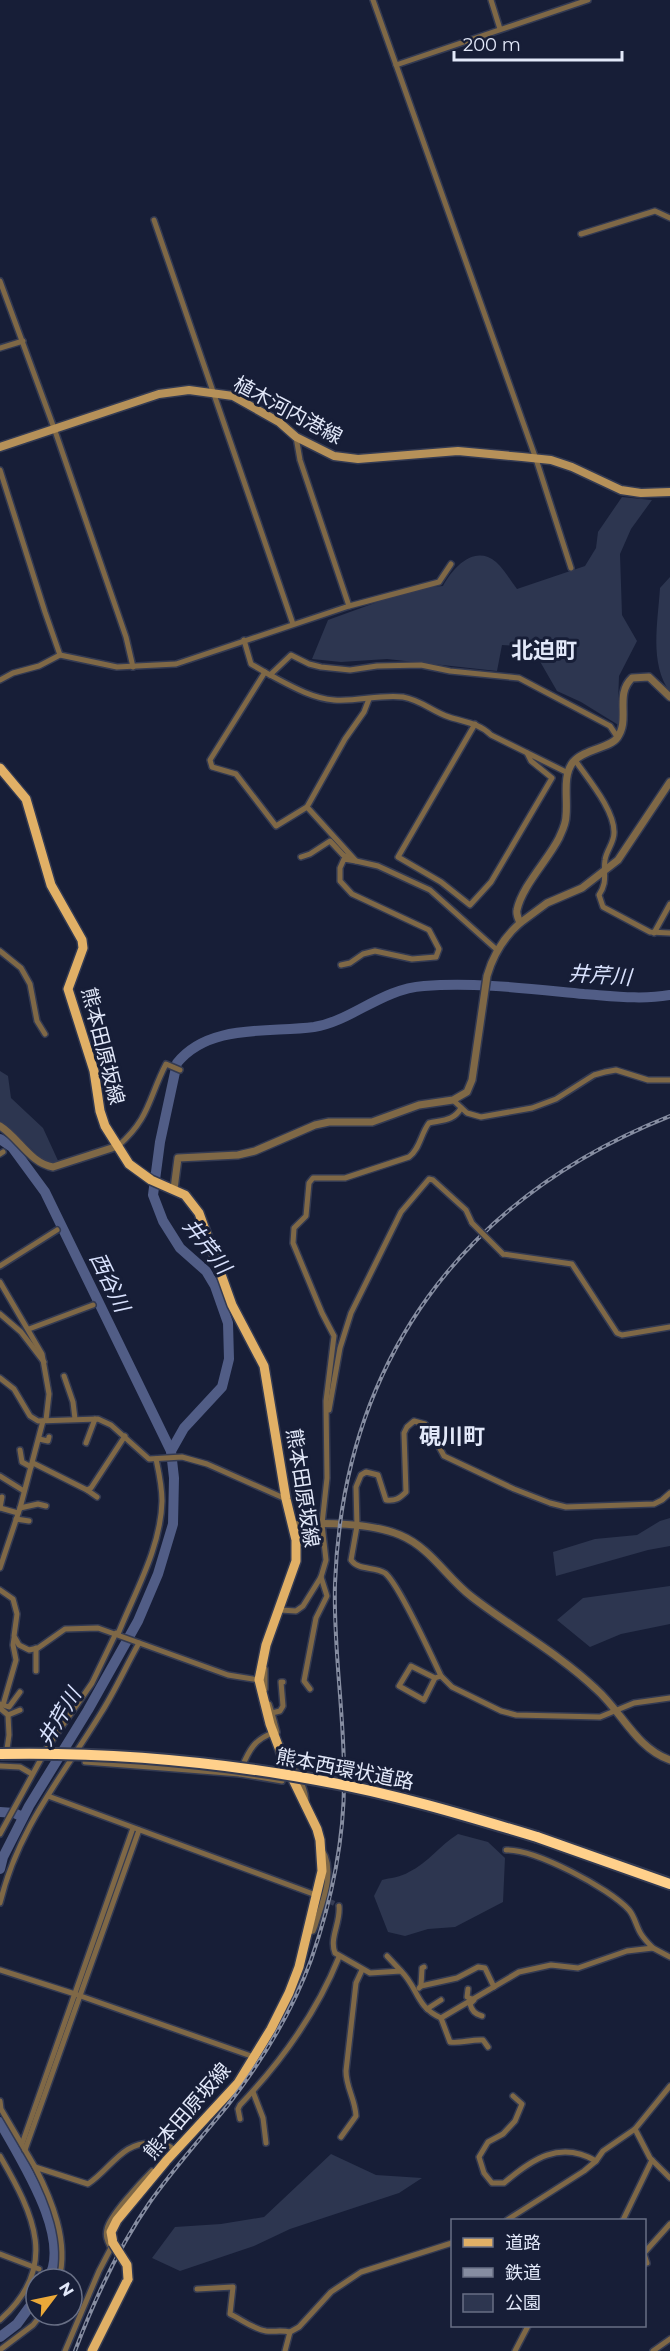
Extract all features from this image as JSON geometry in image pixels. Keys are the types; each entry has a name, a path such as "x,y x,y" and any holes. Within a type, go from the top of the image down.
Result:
{"highway":[{"name":"熊本西環状道路","path":"4,1754 92,1754 244,1768 317,1780 383,1794 537,1837 670,1884"}],"main road":[{"name":"植木河内港線","path":"0,447 174,390 213,392 233,396 279,422 296,437 334,456 358,459 458,451 551,460 572,467 621,490 641,493 670,492"},
{"name":"熊本田原坂線","path":"0,768 26,799 51,885 82,940 82,948 68,989 94,1071 100,1111 105,1126 129,1164 151,1180 184,1195 199,1213 232,1305 264,1366 286,1499 296,1540 296,1561 266,1646 259,1680 273,1733 316,1829 321,1848 322,1871 308,1932 289,1993 255,2057 224,2100 174,2149 113,2226 111,2232 113,2243 127,2265 128,2279 92,2351"}],"street":[{"path":"373,0 536,459 571,568"},
{"path":"490,0 500,29"},
{"path":"396,65 588,0"},
{"path":"581,234 654,211 670,218"},
{"path":"154,220 293,624"},
{"path":"0,281 54,428 126,637 133,667"},
{"path":"0,348 22,341"},
{"path":"296,437 300,460 349,606"},
{"path":"0,470 60,655"},
{"path":"0,680 13,673 39,666 60,655 117,667 176,664 349,606 439,582 451,564"},
{"path":"244,640 251,664 309,695 333,700 406,697 426,704 441,715 483,727 491,735 568,773"},
{"path":"369,699 307,807 276,826 236,774 212,767 210,760 268,674 291,655 309,664 350,670 376,666 420,665 450,671 519,678 610,726 618,738"},
{"path":"520,923 516,912 520,902 551,854 563,830 566,818 568,773 575,760 618,738 625,685 632,678 649,677 670,698"},
{"path":"475,724 398,857 441,882 470,905 492,882 552,778 531,761 527,753"},
{"path":"575,760 598,794 612,823 614,833 606,856 605,886 599,895 603,907 624,920 654,933 670,933"},
{"path":"174,1189 178,1158 238,1155 255,1151 315,1125 329,1122 372,1122 419,1104 453,1100 467,1092 472,1080 487,976 497,950 508,933 547,903 582,888 618,860 670,782"},
{"path":"307,807 356,861"},
{"path":"301,857 310,855 330,841 343,855 356,861"},
{"path":"341,965 375,951 412,959 436,957 439,949 429,930 352,894 340,880 340,868 344,859 378,866 430,890 497,950"},
{"path":"654,933 670,904"},
{"path":"0,951 21,968 30,984 37,1021 45,1034"},
{"path":"0,1126 39,1162 53,1167 118,1146 134,1132 140,1123 166,1064 180,1070"},
{"path":"453,1100 467,1113 481,1117 532,1108 556,1099 594,1075 605,1072 616,1070 648,1080 670,1080"},
{"path":"280,1610 296,1611 303,1606 321,1577 326,1560 322,1524 327,1478 326,1401 334,1336 318,1305 293,1243 294,1228 306,1215 309,1183 313,1178 345,1178 409,1157 417,1149 424,1129 429,1123 449,1120 457,1115 461,1108"},
{"path":"328,1418 340,1348 351,1313 401,1212 429,1179 466,1210 472,1223 503,1254 572,1264 617,1334 670,1327"},
{"path":"0,1266 57,1230"},
{"path":"0,1282 42,1354 49,1394 32,1465 0,1567"},
{"path":"29,1329 93,1305"},
{"path":"0,1314 21,1332 44,1362"},
{"path":"64,1376 73,1402 75,1419"},
{"path":"0,1378 14,1389 30,1416 44,1421 94,1419 111,1425 149,1459 182,1457 212,1466 286,1499"},
{"path":"86,1443 94,1419"},
{"path":"438,1677 396,1584 383,1572 355,1566 351,1560 357,1526 357,1488 361,1475 366,1472 378,1475 386,1500 397,1500 406,1492 404,1433 407,1426 414,1421 424,1424 430,1430 444,1456 514,1489 558,1505 566,1507 654,1504 670,1493"},
{"path":"87,1490 91,1488 125,1436"},
{"path":"39,1439 48,1441 50,1437"},
{"path":"20,1450 22,1462 87,1490 97,1497"},
{"path":"47,1748 92,1683 118,1634 151,1553 161,1514 162,1484 159,1459"},
{"path":"0,1476 24,1491"},
{"path":"2,1497 0,1508 18,1513 29,1521"},
{"path":"18,1513 38,1504 46,1506"},
{"path":"292,1525 357,1526 398,1534 416,1542 469,1595 577,1671 616,1709 649,1750 670,1760"},
{"path":"0,1545 8,1547"},
{"path":"310,1689 304,1681 305,1675 316,1618 327,1596 321,1577"},
{"path":"0,1591 13,1599 17,1614 13,1645 16,1660 1,1702 1,1709 8,1715"},
{"path":"14,1636 19,1645 29,1650 65,1629 99,1628 228,1675 259,1680"},
{"path":"0,1903 14,1858 29,1825 102,1711 139,1643"},
{"path":"36,1648 36,1671"},
{"path":"268,1655 264,1681 272,1713 284,1749 306,1797 306,1806"},
{"path":"438,1677 424,1701 399,1686 411,1666 438,1677 452,1687 501,1711 516,1715 600,1717 642,1701 670,1698"},
{"path":"272,1713 280,1711 283,1706 281,1682 283,1682"},
{"path":"1,1702 9,1707 20,1692"},
{"path":"8,1715 20,1710"},
{"path":"8,1715 3,1766 20,1767 32,1774"},
{"path":"241,1771 250,1748 257,1741 273,1733"},
{"path":"0,1834 41,1759"},
{"path":"85,1762 241,1771 282,1781"},
{"path":"48,1796 316,1895"},
{"path":"23,2147 136,1829"},
{"path":"308,1932 312,1931 315,1926 328,1873 328,1859 321,1848"},
{"path":"506,1850 531,1853 581,1876 628,1909 642,1936 653,1948 670,1957"},
{"path":"339,1906 340,1916 333,1947 334,1953 370,1973 401,1971"},
{"path":"441,2018 519,1972 551,1965 578,1968 627,1952 653,1948"},
{"path":"387,1956 415,1990 420,2002 441,2018 450,2042 467,2039 483,2040 488,2047"},
{"path":"240,2119 238,2109 240,2105 281,2059 319,2003 339,1957"},
{"path":"421,1986 422,1968 424,1967"},
{"path":"415,1990 421,1986 457,1978 478,1967 485,1968 494,1988"},
{"path":"0,1970 77,1994 255,2057"},
{"path":"341,2137 356,2116 355,2100 346,2080 346,2071 356,1983 362,1970"},
{"path":"468,1989 467,1997 474,2000"},
{"path":"427,2009 441,2000"},
{"path":"474,2000 470,2004 471,2009 482,2016"},
{"path":"509,2219 567,2183 596,2161 603,2151 634,2129 670,2086"},
{"path":"253,2092 263,2118 266,2143"},
{"path":"513,2096 522,2104 515,2121 503,2134 488,2142 479,2157 484,2173 492,2183 504,2183 528,2162 564,2150 585,2154 596,2161"},
{"path":"0,2101 1,2109 35,2167 52,2205 58,2227 61,2267"},
{"path":"634,2129 652,2160 670,2178"},
{"path":"35,2167 88,2184 118,2154 135,2144 159,2143 174,2149 138,2185 107,2226 106,2236 111,2248 66,2351"},
{"path":"0,2156 18,2187 32,2223 37,2267"},
{"path":"623,2219 652,2160"},
{"path":"646,2253 670,2224"},
{"path":"197,2289 233,2287 230,2314 257,2328 290,2332 299,2327 331,2292 361,2272 451,2244"},
{"path":"0,2254 32,2267"},
{"path":"646,2258 647,2263"},
{"path":"0,2320 24,2295"},
{"path":"0,2349 30,2327"},
{"path":"515,2351 527,2327"},
{"path":"285,2351 290,2332"},
{"path":"653,2351 670,2338"}],"green space":[{"path":"622,497 652,500 631,529 620,554 622,615 637,641 619,676 620,726 581,702 557,691 538,658 518,646 502,645 497,671 387,659 341,662 312,659 328,620 416,588 443,586 459,565 473,557 480,555 496,562 517,589 585,566 596,548 598,532"},
{"path":"670,577 670,692 659,669 656,642 660,588"},
{"path":"0,1071 8,1076 11,1098 43,1128 60,1165 50,1167 14,1132 0,1127"},
{"path":"670,1518 670,1546 556,1576 553,1552 595,1539 637,1535 660,1521"},
{"path":"670,1586 670,1624 621,1634 590,1647 557,1620 583,1598"},
{"path":"458,1834 488,1842 505,1858 503,1902 455,1927 428,1929 405,1936 388,1932 374,1896 382,1880 403,1875 416,1868"},
{"path":"331,2154 376,2175 422,2178 399,2193 290,2229 254,2246 180,2271 152,2258 175,2227 221,2224 264,2217"}],"waterway":[{"name":"井芹川","path":"0,1869 3,1857 29,1806 88,1710 138,1621 158,1574 173,1524 174,1478 171,1451 184,1428 222,1387 229,1359 228,1323 215,1286 206,1271 180,1248 163,1221 153,1195 160,1142 177,1063 190,1050 206,1041 241,1032 297,1029 328,1024 408,988 484,985 627,997 670,995"},
{"name":"西谷川","path":"0,1139 12,1147 45,1192 171,1451"},
{"path":"0,1812 14,1813 23,1817"},
{"name":"井芹川","path":"0,2122 31,2177 49,2221 54,2242 52,2267"},
{"name":"井芹川","path":"0,2337 17,2324 24,2314"}],"tunnel":[{"path":"323,1898 339,1906"}],"railway":[{"path":"75,2351 108,2274 138,2219 241,2088 275,2035 295,1998 311,1960 336,1868 344,1798 344,1750 335,1608 335,1584 343,1503 362,1428 390,1359 428,1297 476,1241 532,1192 597,1150 670,1116"}],"district":[{"name":"北迫町","path":"544,650"},
{"name":"硯川町","path":"452,1436"}]}
